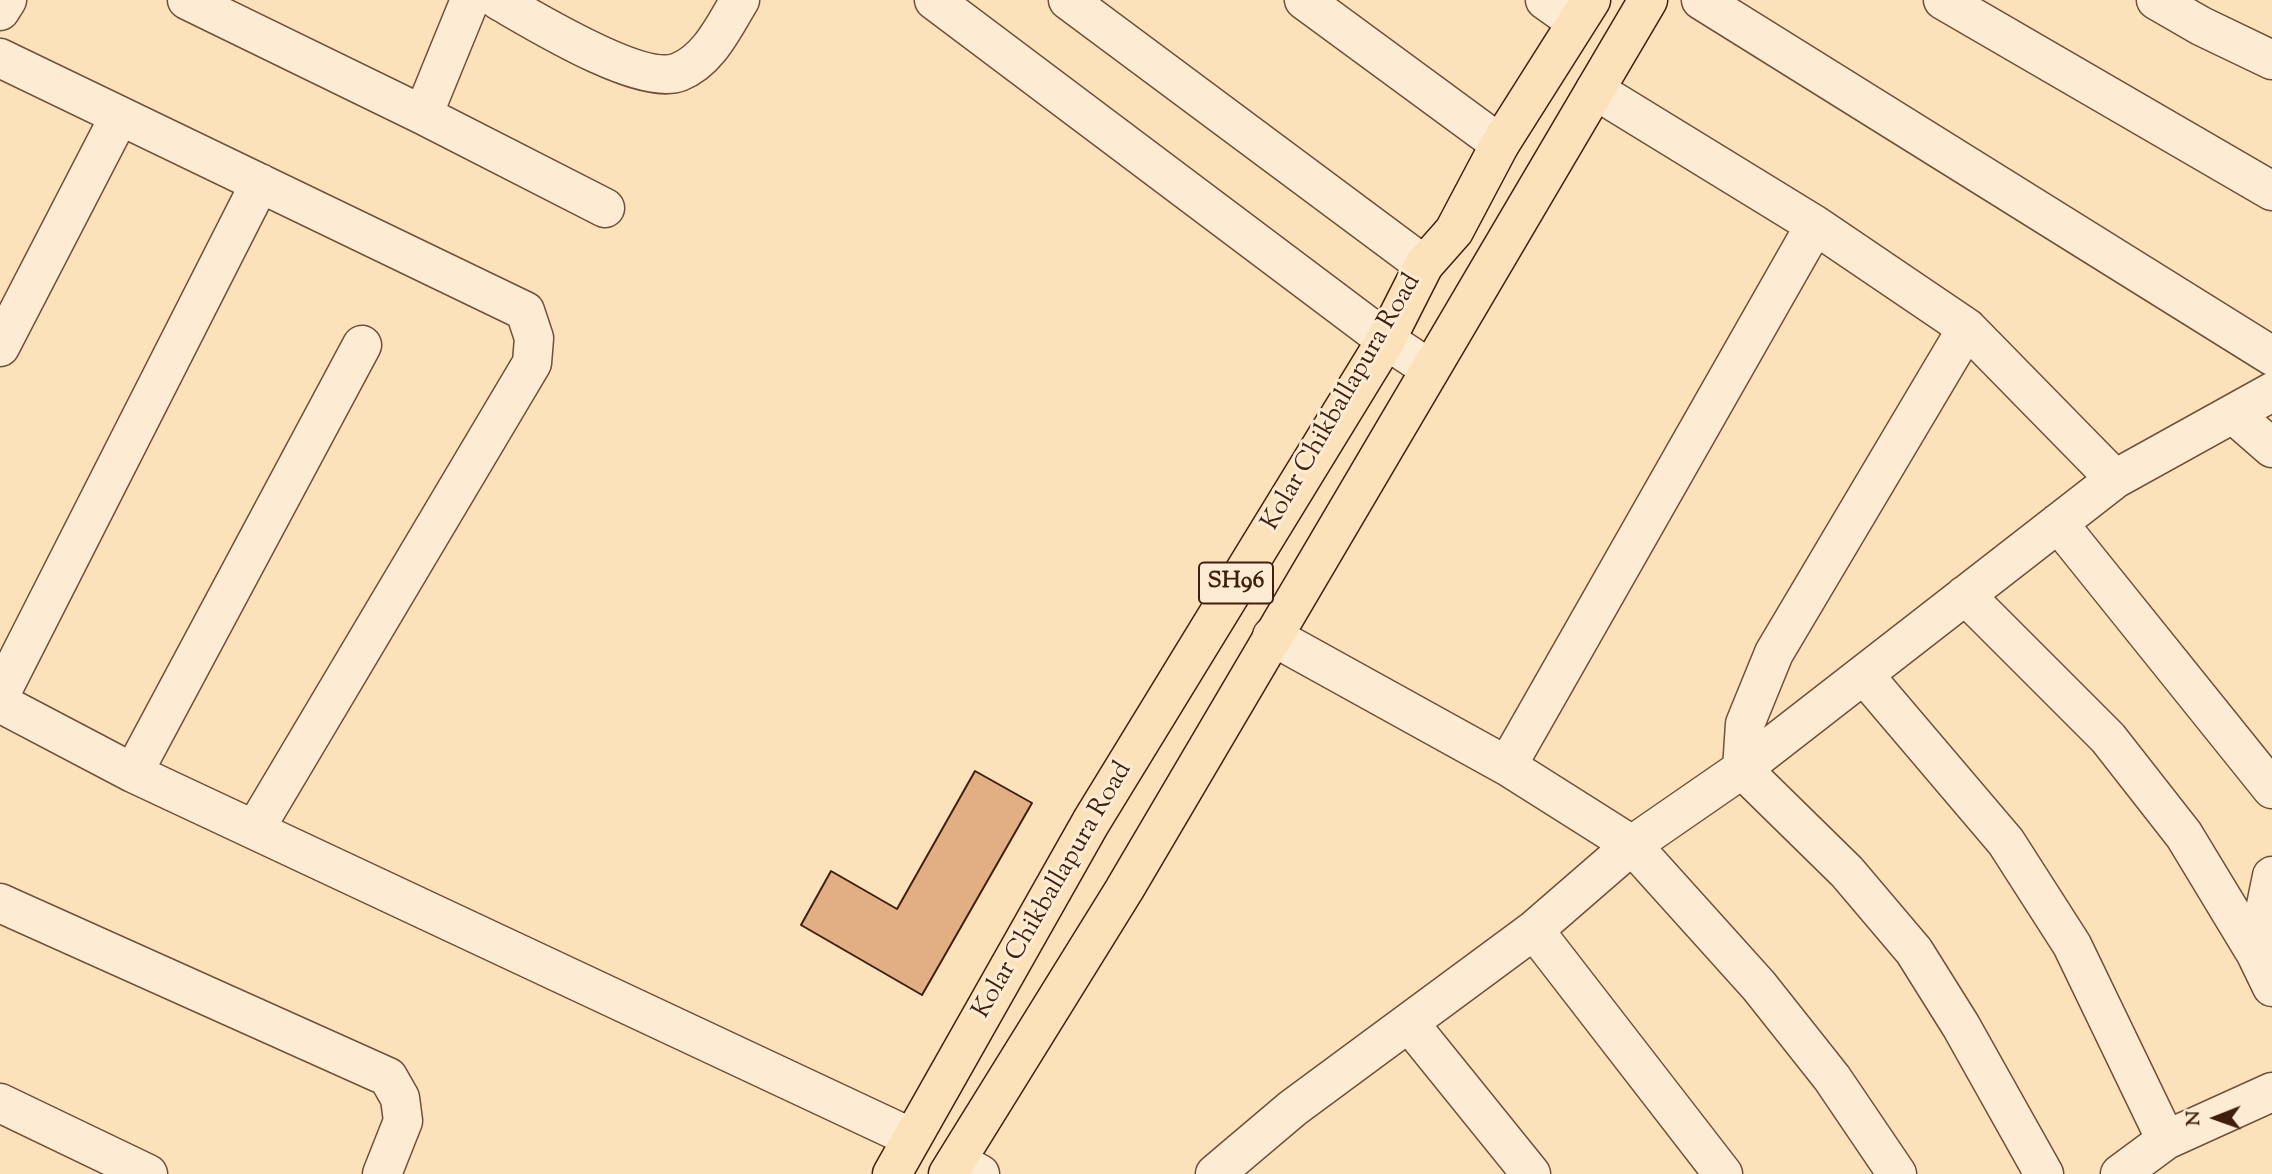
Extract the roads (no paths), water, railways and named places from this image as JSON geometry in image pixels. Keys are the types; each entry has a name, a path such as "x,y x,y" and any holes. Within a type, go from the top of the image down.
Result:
{"main road":[{"name":"Kolar Chikballapura Road","path":"962,1170 1272,636 1648,0"},
{"name":"Kolar Chikballapura Road","path":"892,1174 1091,822 1386,340 1424,265 1454,232 1500,144 1583,11"}],"street":[{"path":"0,11 7,0"},
{"path":"187,0 423,115 605,208"},
{"path":"423,115 470,0"},
{"path":"498,0 617,64 655,73 678,73 709,52 740,0"},
{"path":"934,0 1386,340 1430,369"},
{"path":"1068,0 1424,265"},
{"path":"1304,0 1500,144"},
{"path":"1545,0 1583,11"},
{"path":"1701,0 2272,356"},
{"path":"1943,0 2272,191"},
{"path":"2157,0 2201,26 2272,60"},
{"path":"0,58 525,311 534,338 532,363 255,829"},
{"path":"1595,90 1815,225 1967,328 2115,479"},
{"path":"0,346 119,117"},
{"path":"0,695 260,183"},
{"path":"1507,766 1815,225"},
{"path":"1967,328 1774,653 1745,724 1742,769 1847,872 1913,951 1961,1026 2044,1174"},
{"path":"133,773 362,345"},
{"path":"1215,1174 1293,1108 1534,930 1632,845 1742,769 2115,479 2272,392"},
{"path":"2233,414 2272,448"},
{"path":"2058,523 2272,789"},
{"path":"1965,596 2108,738 2184,835 2264,971"},
{"path":"1272,636 1507,766 1632,845 1767,996 1832,1078 1897,1174"},
{"path":"1864,675 2006,842 2072,945 2166,1140"},
{"path":"0,703 133,773 912,1138"},
{"path":"2264,971 2272,876"},
{"path":"0,903 388,1077 401,1098 403,1121 382,1174"},
{"path":"1534,930 1723,1174"},
{"path":"1409,1023 1531,1174"},
{"path":"2120,1174 2166,1140 2272,1093"},
{"path":"0,1103 148,1174"}]}
